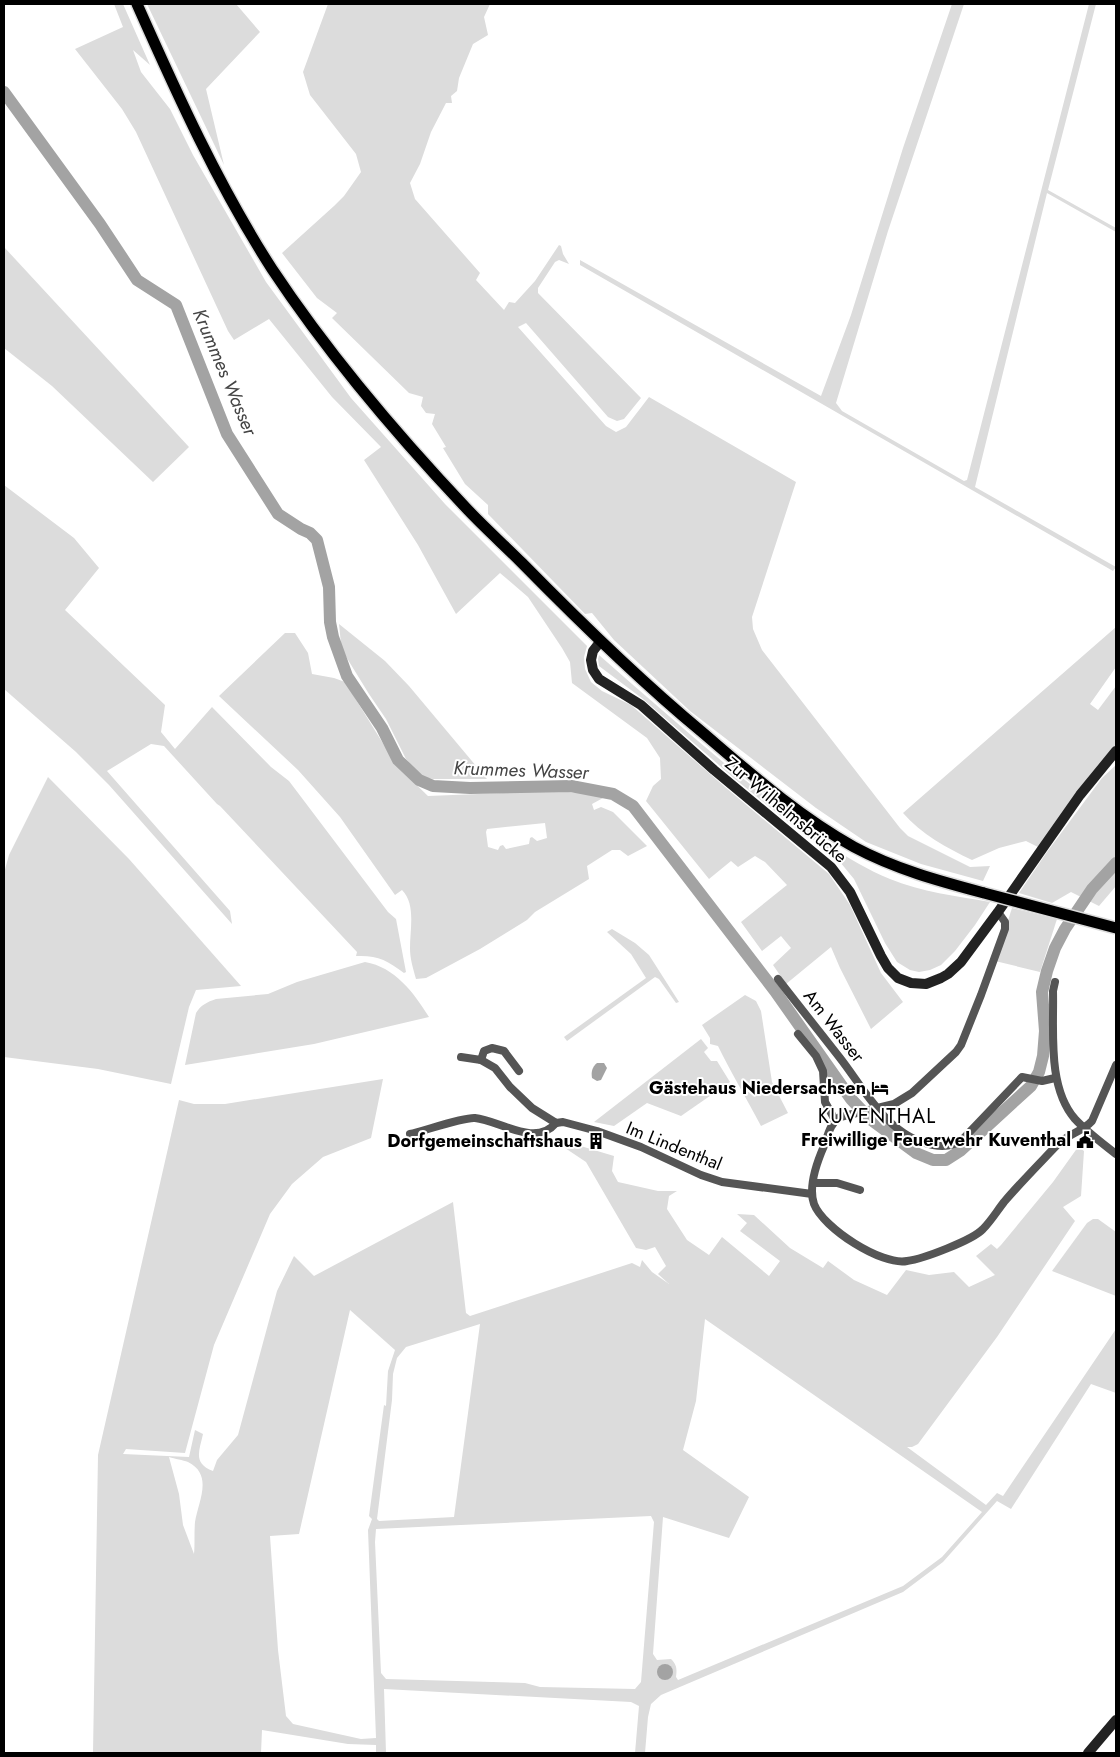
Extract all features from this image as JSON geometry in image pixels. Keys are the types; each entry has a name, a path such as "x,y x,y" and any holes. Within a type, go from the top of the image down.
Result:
{"main road":[{"path":"137,4 179,97 230,200 297,304 353,379 426,465 469,511 600,642 688,721 752,774 821,827 854,847 891,865 984,894 1116,928"}],"street":[{"name":"Zur Wilhelmsbrücke","path":"600,642 593,651 591,660 593,670 599,678 641,705 714,770 831,867 850,892 888,968 898,978 911,983 926,984 948,974 961,962 1086,788 1116,751"},
{"path":"1006,900 1116,928"},
{"path":"998,912 1005,922 1005,929 961,1045 950,1059 912,1093 894,1104 836,1120 831,1126 821,1152 812,1194 814,1205 821,1216 861,1248 892,1260 906,1262 972,1237 983,1230 1004,1202 1060,1143 1086,1128 1092,1121 1116,1065"},
{"name":"Am Wasser","path":"778,979 854,1076 877,1109 892,1124 915,1140 927,1144 948,1146 962,1140 1022,1077 1042,1080 1055,1078"},
{"path":"1054,982 1055,1078 1074,1118 1116,1154"},
{"path":"798,1034 816,1056 823,1071 824,1102 836,1120"},
{"path":"481,1060 484,1051 492,1048 504,1051 519,1071"},
{"path":"410,1134 472,1117 509,1129 529,1133 545,1130 553,1127 556,1123 532,1108 495,1068 481,1060 461,1057"},
{"name":"Im Lindenthal","path":"556,1123 563,1122 641,1147 701,1175 722,1182 812,1194"},
{"path":"814,1183 837,1183 860,1190"},
{"path":"1088,1753 1116,1720"}],"shaded area":[{"path":"114,4 123,4 150,65 133,50 141,72 170,109 193,155 266,282 351,398 445,504 587,646 584,657 585,669 591,682 602,691 631,705 829,874 850,905 881,973 903,1002 871,1029 831,947 786,984 773,965 791,948 781,936 762,951 741,922 787,885 765,862 755,856 738,867 731,861 709,879 646,801 653,786 661,779 660,758 647,738 572,683 570,662 528,597 500,573 456,614 418,545 364,460 381,447 332,397 269,319 234,340 228,331 136,132 122,109 75,49 123,27"},
{"path":"147,4 236,4 260,32 206,89 224,165"},
{"path":"328,4 490,4 484,17 488,35 473,44 459,78 457,91 451,96 452,103 446,103 431,132 420,164 410,183 415,199 480,273 476,280 504,310 509,302 515,303 535,281 559,245 561,246 569,264 559,260 555,262 538,288 538,293 641,398 624,419 617,421 608,417 526,323 518,327 606,426 616,432 626,427 649,397 796,482 752,617 753,629 762,650 900,828 908,836 970,867 990,866 983,881 921,864 866,842 816,808 690,711 614,640 592,613 585,614 488,514 488,505 465,484 443,448 446,447 432,424 435,414 426,413 421,406 423,397 409,393 332,318 337,313 317,298 282,253 344,196 361,172 356,154 310,95 303,72"},
{"path":"952,4 964,4 888,231 836,403 842,411 964,481 967,480 1089,4 1096,4 1048,190 1116,228 1116,232 1047,193 975,487 1116,567 1113,571 580,265 580,260 821,396 851,315 903,148"},
{"path":"4,247 189,447 153,482 52,386 4,348"},
{"path":"4,485 74,538 99,568 65,610 165,705 161,732 175,749 212,707 271,767 289,781 388,912 396,919 406,972 404,973 382,959 370,956 356,956 357,952 164,746 151,744 107,771 230,911 232,924 109,785 76,752 4,689"},
{"path":"339,624 385,661 409,686 487,779 433,779 421,777 406,759 386,719 345,655 341,644"},
{"path":"1116,627 1116,667 1090,704 1098,710 1116,686 1116,746 1090,776 1038,847 1026,841 999,848 972,860 926,834 910,821 903,813"},
{"path":"285,633 295,633 308,653 312,674 345,682 397,766 428,796 553,791 596,794 603,798 592,804 594,810 601,807 613,812 647,846 628,856 620,850 612,850 587,866 589,879 535,912 527,920 480,949 426,978 416,979 410,948 411,909 402,890 395,895 340,817 298,770 219,696","holes":["545,823 547,838 537,841 532,837 529,844 506,849 503,845 498,850 488,847 486,832 487,829"]},
{"path":"599,655 726,765 842,854 874,872 914,887 990,902 955,951 941,965 930,970 919,972 910,970 897,962 885,943 854,879 840,862 735,779 643,699 599,666"},
{"path":"1116,765 1116,886 1099,906 1071,892 1052,903 1019,893 1102,778"},
{"path":"48,777 129,859 241,986 196,990 189,1007 171,1084 98,1069 4,1057 4,873 9,855"},
{"path":"1012,908 1057,919 1040,972 995,961"},
{"path":"612,929 635,943 649,955 679,1002 676,1003 659,979 655,977 567,1041 564,1037 646,978 631,954 607,932"},
{"path":"365,962 386,969 403,982 429,1017 314,1044 185,1065 196,1013 207,1003 216,999 268,994 297,982"},
{"path":"745,995 756,1001 761,1011 772,1082 788,1113 761,1126 718,1046 710,1044 710,1038 702,1025"},
{"path":"701,1039 708,1048 704,1052 711,1061 717,1061 730,1082 681,1116 647,1103 614,1126 594,1122"},
{"path":"597,1063 604,1063 607,1068 601,1080 597,1081 592,1078 592,1074 593,1068"},
{"path":"383,1079 371,1138 323,1157 292,1184 270,1214 214,1345 185,1453 126,1449 123,1454 189,1457 195,1430 203,1434 199,1452 200,1461 213,1471 217,1460 238,1435 277,1291 294,1256 314,1276 453,1202 466,1313 470,1316 632,1263 640,1267 642,1260 652,1272 669,1284 658,1274 666,1266 655,1247 646,1250 636,1248 586,1162 559,1144 564,1141 614,1156 612,1171 618,1182 658,1191 677,1191 669,1196 667,1209 687,1240 709,1255 722,1237 769,1276 780,1261 740,1231 747,1223 737,1214 754,1215 790,1248 823,1268 828,1261 854,1280 887,1295 906,1270 929,1275 954,1272 969,1287 995,1275 976,1256 991,1244 997,1249 1001,1245 1053,1182 1078,1147 1084,1151 1081,1196 1063,1207 1075,1221 997,1337 918,1444 907,1447 986,1505 997,1493 1003,1496 1116,1329 1116,1393 1091,1384 1011,1509 997,1501 943,1562 903,1592 661,1695 651,1704 645,1753 635,1753 639,1706 631,1702 384,1689 386,1753 376,1753 376,1745 348,1744 262,1730 261,1753 93,1753 98,1455 179,1100 194,1104 225,1104","holes":["350,1310 395,1350 388,1371 386,1406 384,1405 369,1516 372,1519 368,1530 376,1738 361,1739 293,1724 286,1716 278,1650 270,1536 299,1534","705,1319 982,1512 942,1557 903,1586 678,1680 675,1665 671,1659 657,1660 653,1654 663,1517 729,1538 749,1497 683,1450 696,1401","480,1324 454,1517 379,1521 377,1519 392,1400 393,1374 397,1358 406,1347","169,1457 188,1462 196,1467 202,1481 201,1498 195,1522 194,1554 183,1525 179,1494","651,1516 654,1522 641,1682 635,1689 540,1687 525,1683 386,1679 381,1673 376,1529"]},
{"path":"1093,1219 1098,1219 1116,1232 1116,1296 1052,1271 1087,1223"},
{"path":"662,1664 668,1664 673,1669 671,1678 662,1680 657,1675 657,1669"}],"waterway":[{"name":"Krummes Wasser","path":"4,92 100,224 137,280 176,305 227,434 278,514 310,533 317,540 329,587 330,622 333,637 347,676 382,728 398,760 419,780 433,786 470,788 571,786 613,794 633,806 775,991 851,1099 870,1119 916,1153 933,1160 946,1160 960,1151 1031,1086 1039,1072 1043,1056 1045,1031 1042,992 1055,948 1065,929 1092,889 1116,863"}],"place":[{"name":"Gästehaus Niedersachsen","path":"880,1088"},
{"name":"Freiwillige Feuerwehr Kuventhal","path":"1085,1140"},
{"name":"Dorfgemeinschaftshaus","path":"596,1141"}],"district":[{"name":"KUVENTHAL","path":"877,1116"}]}
